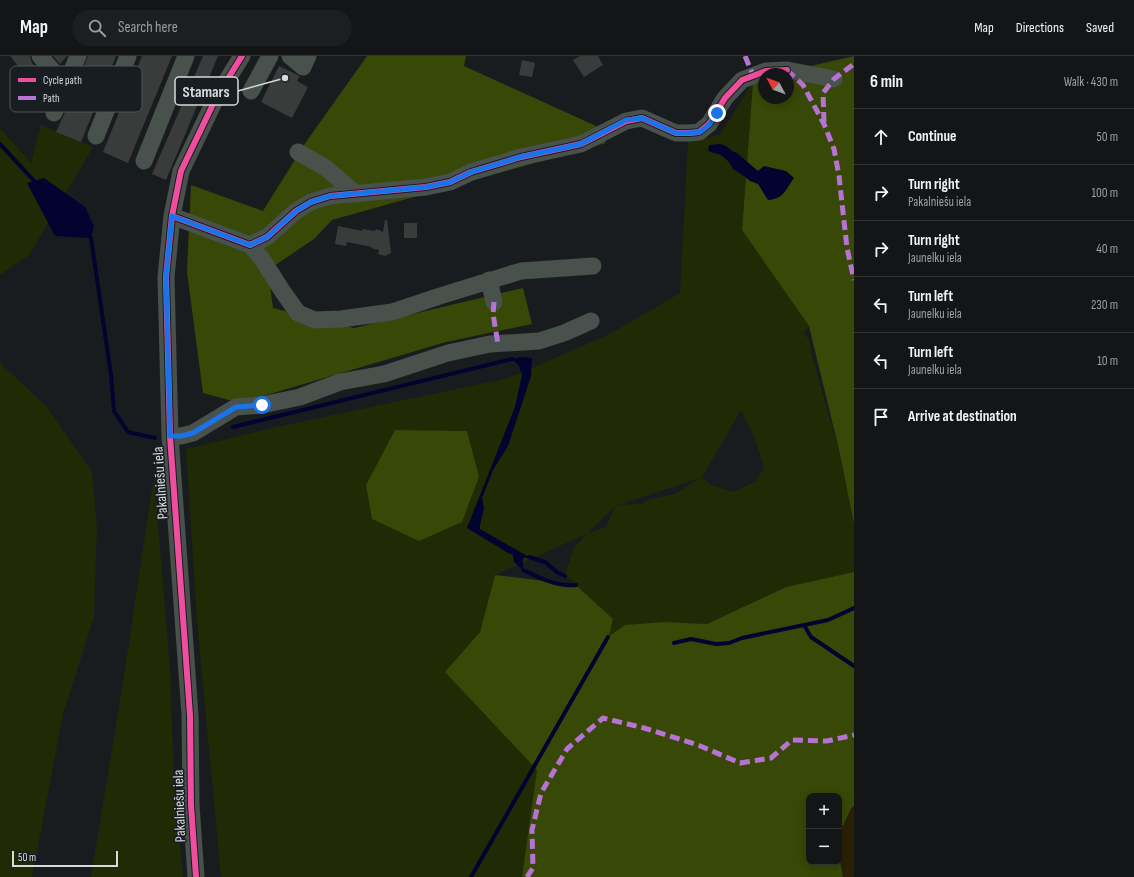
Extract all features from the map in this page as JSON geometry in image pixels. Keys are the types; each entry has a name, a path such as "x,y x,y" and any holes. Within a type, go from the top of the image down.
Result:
{"street":[{"path":"40,56 49,66"},
{"path":"74,66 78,56"},
{"path":"124,66 128,56"},
{"path":"144,161 186,56"},
{"name":"Pakalniešu iela","path":"196,877 191,805 190,715 170,436 166,277 172,216 181,171 217,96 242,56"},
{"path":"251,91 270,56"},
{"path":"290,56 303,67 308,56"},
{"path":"250,245 267,237 296,211 311,202 330,196 426,187 450,182 471,172 520,157 581,144 626,120 642,118 676,133 700,132 710,124 725,98 742,80 766,71 787,70 834,79"},
{"path":"96,136 106,112"},
{"path":"298,152 326,168 356,194"},
{"path":"172,216 250,245 262,258 298,313 315,320 341,319 392,312 489,280 522,271 593,266"},
{"path":"489,280 494,302"},
{"path":"170,436 181,436 193,433 236,407 262,405 300,397 340,382 384,374 448,353 490,344 539,341 564,333 591,321"}],"green space":[{"path":"367,56 466,56 464,66 596,126 606,143 332,220 314,239 268,270 273,308 354,328 523,288 532,324 446,342 240,403 203,393 187,272 191,185 263,211 306,142"},
{"path":"854,56 854,524 840,454 809,326 742,230 753,82 758,81 758,104 794,104 794,70"},
{"path":"753,82 742,230 809,326 804,333 809,340 812,356 840,454 854,524 854,572 786,587 707,624 666,622 608,637 613,619 574,582 565,576 573,550 586,534 495,575 480,632 446,672 538,770 522,877 221,877 197,621 186,449 276,427 509,378 608,335 680,293 688,141 720,135","holes":["741,410 755,438 764,468 755,482 733,492 711,485 702,477","700,478 675,494 650,499 641,504 618,505","615,506 606,527 588,533"]},
{"path":"41,125 93,147 29,255 0,275 0,128 31,163"},
{"path":"0,363 46,406 92,472 97,527 94,617 63,714 32,877 0,877"},
{"path":"395,430 467,431 479,477 462,522 419,541 372,519 366,485"},
{"path":"154,475 170,669 174,782 183,877 91,877 122,689"},
{"path":"854,572 854,806 851,809 842,828 842,793 806,793 806,865 841,865 843,877 522,877 537,770 445,672 480,632 495,575 576,585 613,619 609,636 625,625 666,622 707,624 786,587"}],"sand":[{"path":"854,806 854,877 843,877 841,865 842,828 851,809"}],"water":[{"path":"720,144 737,153 758,171 764,166 786,171 794,178 781,196 768,200 758,184 750,181 733,169 729,162 721,155 708,151 709,145"},
{"path":"44,178 85,207 94,226 91,238 55,236 27,183"},
{"path":"520,357 532,358 531,376 508,446 493,470 482,498 484,509 480,529 529,557 523,558 523,570 514,562 513,555 467,528 515,407 522,375 519,366 512,359"}],"building":[{"path":"10,56 30,56 32,63 35,66 18,66"},
{"path":"53,56 67,56 60,64"},
{"path":"88,56 116,56 112,66 84,66"},
{"path":"142,56 172,56 128,163 103,152 119,112 142,112 142,66 138,66"},
{"path":"203,56 218,56 166,180 152,174"},
{"path":"580,56 598,56 603,65 584,77 573,60"},
{"path":"522,60 535,63 532,77 519,75"},
{"path":"279,66 300,76 297,81 308,87 292,118 261,102"},
{"path":"65,112 93,112 81,142 56,132"},
{"path":"385,220 387,220 391,253 385,256 378,254 379,250 371,248 372,247 347,242 346,246 335,244 338,226 362,231 362,229 375,231 376,229 383,232"},
{"path":"404,223 417,223 417,238 404,238"}],"waterway":[{"path":"0,144 37,184"},
{"path":"88,235 91,238 111,375 114,411 128,432 155,438"},
{"path":"233,427 512,359"},
{"path":"529,557 545,562 558,573 565,576"},
{"path":"523,570 542,579 562,585 576,585"},
{"path":"674,643 691,639 716,644 729,643 742,638 828,620 854,608"},
{"path":"804,625 811,637 854,666"},
{"path":"471,877 608,637"}],"marked path":[{"path":"745,56 753,75"},
{"path":"824,122 823,93 834,79 854,64"},
{"path":"794,77 803,85 824,124 834,149 839,176 847,248 854,280"},
{"path":"494,302 493,314 498,344"},
{"path":"527,877 533,868 532,830 541,793 567,749 603,718 644,728 698,745 740,763 771,758 792,740 827,741 854,735"}],"cycle path":[{"path":"196,877 191,805 190,715 170,436 166,277 172,216 181,171 217,96 242,56"},
{"path":"172,216 250,245 267,237 296,211 311,202 330,196 426,187 450,182 471,172 521,157 581,144 626,121 642,118 676,133 699,132 709,124 725,98 742,80 758,74"}],"place":[{"name":"Stamars","path":"285,78"}],"route":[{"path":"262,405 236,407 193,433 181,436 170,436 166,277 172,216 250,245 267,237 296,211 311,202 330,196 426,187 450,182 471,172 520,157 581,144 626,120 642,118 676,133 700,132 710,124 717,113"}]}
